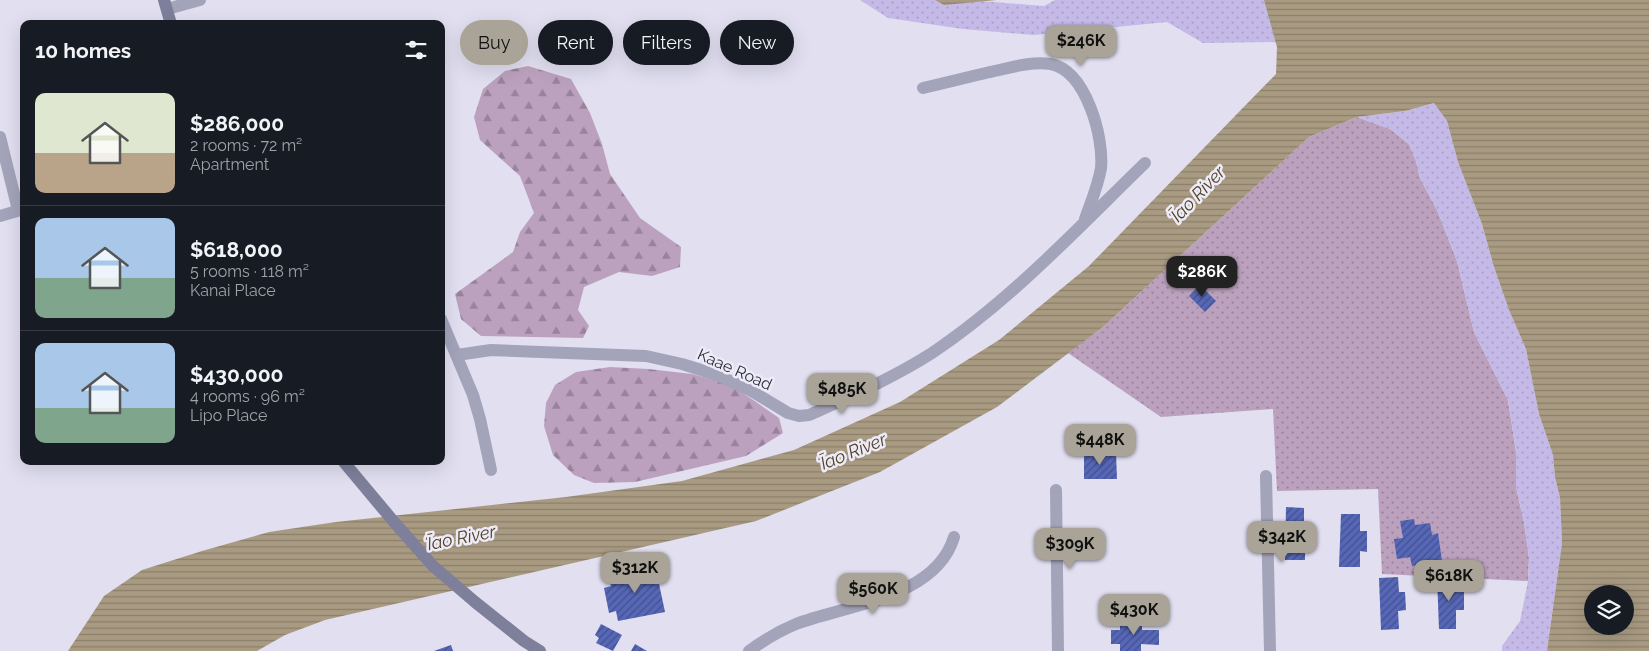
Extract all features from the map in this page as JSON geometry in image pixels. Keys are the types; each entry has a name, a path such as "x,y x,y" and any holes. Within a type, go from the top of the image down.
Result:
{"street":[{"path":"169,20 166,5 200,0"},
{"name":"Kaae Road","path":"923,88 1029,64 1052,64 1070,75 1082,90 1093,112 1100,139 1101,166 1099,180 1084,222"},
{"path":"0,137 20,206"},
{"name":"Kaae Road","path":"457,355 491,350 646,356 682,364 716,375 750,390 788,412 799,416 810,415 872,387 931,353 986,313 1037,268 1145,163"},
{"path":"0,216 20,209"},
{"path":"445,328 473,395 491,470"},
{"path":"347,465 372,497 433,566 475,602 540,651"},
{"path":"1266,476 1270,651"},
{"path":"1056,490 1058,651"},
{"path":"749,651 764,640 798,624 900,591 938,566 946,556 954,537"}],"green space":[{"path":"528,66 571,79 590,113 602,144 610,174 640,218 681,247 680,267 652,276 619,272 584,287 578,310 589,326 583,338 481,336 461,319 455,294 513,252 520,232 534,213 520,176 480,140 474,117 483,89 505,71"},
{"path":"1357,117 1390,129 1409,144 1420,178 1437,210 1457,261 1474,332 1508,400 1516,452 1516,487 1524,522 1529,558 1528,581 1382,574 1378,489 1277,491 1273,409 1161,417 1068,353 1103,327 1309,137"},
{"path":"610,367 692,374 730,384 779,418 783,433 746,456 635,482 594,483 574,475 553,455 544,426 546,403 555,385 576,372"}],"sand":[{"path":"860,0 969,0 1044,6 1055,0 1391,0 1325,54 1273,42 1203,43 1167,22 1034,35 963,29 888,18"},
{"path":"1434,103 1447,121 1458,162 1482,224 1494,267 1509,310 1526,349 1539,414 1553,455 1555,477 1560,498 1562,543 1547,651 1502,651 1502,646 1520,621 1528,581 1529,558 1524,522 1516,487 1516,452 1508,400 1474,332 1457,261 1437,210 1420,178 1409,144 1390,129 1357,117 1405,111"}],"water":[{"path":"935,0 997,0 944,5"},
{"name":"ʻĪao River","path":"1264,0 1649,0 1649,651 1547,651 1562,543 1560,498 1555,477 1553,455 1539,414 1526,349 1509,310 1494,267 1482,224 1458,162 1447,121 1434,103 1405,111 1357,117 1309,137 1103,327 997,407 880,472 756,521 325,620 285,635 257,651 68,651 104,596 142,570 202,551 269,532 336,522 566,497 682,481 794,450 900,402 999,340 1089,266 1276,74 1277,47"}],"building":[{"path":"1200,285 1216,301 1205,312 1189,296"},
{"path":"1084,453 1116,453 1117,479 1084,479"},
{"path":"1286,507 1304,508 1304,523 1312,524 1311,542 1305,542 1305,560 1285,560"},
{"path":"1341,514 1360,514 1360,531 1367,531 1367,552 1360,551 1360,567 1339,567"},
{"path":"1414,519 1415,525 1430,523 1432,535 1438,533 1442,561 1412,566 1410,557 1397,559 1394,539 1403,538 1400,521"},
{"path":"655,565 665,612 618,621 616,611 609,613 604,588 611,586 608,575"},
{"path":"1398,577 1399,592 1405,592 1406,610 1398,611 1399,629 1381,630 1379,578"},
{"path":"1437,577 1456,577 1457,592 1464,592 1464,610 1456,610 1456,629 1439,629"},
{"path":"1120,619 1142,619 1142,630 1159,630 1159,645 1141,644 1141,651 1120,651 1120,644 1111,644 1111,630 1120,630"},
{"path":"601,624 622,635 613,651 596,643 599,638 595,635"},
{"path":"635,644 647,651 631,651"},
{"path":"451,645 453,651 434,651"}]}
